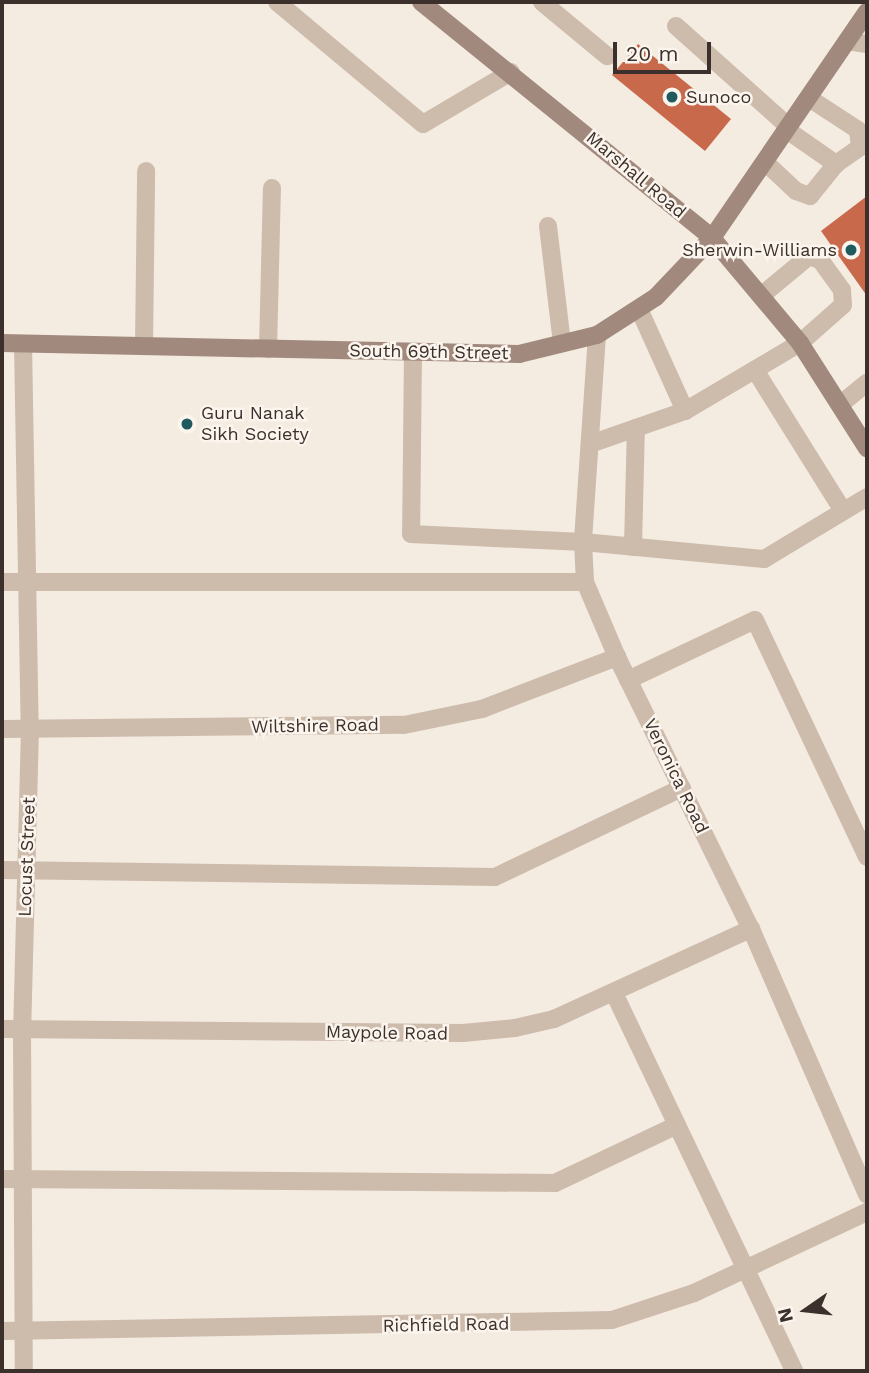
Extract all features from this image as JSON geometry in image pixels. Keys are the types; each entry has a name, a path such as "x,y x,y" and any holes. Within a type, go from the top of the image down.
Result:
{"main road":[{"name":"Marshall Road","path":"421,2 511,72 712,239 800,343 842,402 867,447"},
{"name":"South 69th Street","path":"2,344 519,354 597,335 639,309 712,239 867,12"}],"street":[{"path":"277,2 423,124 511,72"},
{"path":"541,2 607,56"},
{"path":"676,26 788,128 836,164"},
{"path":"848,41 867,44"},
{"path":"765,162 796,191 810,196 836,164 860,148 858,130 809,98"},
{"path":"144,346 146,171"},
{"path":"268,349 272,188"},
{"path":"548,226 562,343"},
{"path":"590,444 685,411 800,343 843,305 842,290 820,260 808,256 762,295"},
{"path":"639,309 685,411"},
{"name":"Veronica Road","path":"597,335 583,542 585,582 628,680 751,929 867,1195"},
{"name":"Locust Street","path":"23,344 30,729 22,1029 24,1371"},
{"path":"413,352 411,534 583,542 764,559 867,497"},
{"path":"755,370 843,511"},
{"path":"842,402 867,383"},
{"path":"633,547 636,428"},
{"path":"2,582 585,582"},
{"path":"628,680 755,620 867,857"},
{"name":"Wiltshire Road","path":"2,729 404,725 482,709 617,657"},
{"path":"2,870 495,877 682,788"},
{"name":"Maypole Road","path":"2,1029 463,1033 554,1019 751,929"},
{"path":"614,993 794,1371"},
{"path":"2,1179 555,1183 677,1125"},
{"name":"Richfield Road","path":"2,1331 612,1321 694,1293 867,1212"}],"building":[{"name":"Sunoco","path":"638,44 731,119 705,151 612,75"},
{"name":"Sherwin-Williams","path":"867,196 867,296 821,231"}],"place":[{"name":"Sunoco","path":"672,97"},
{"name":"Sherwin-Williams","path":"851,250"},
{"name":"Guru Nanak Sikh Society","path":"187,424"}]}
